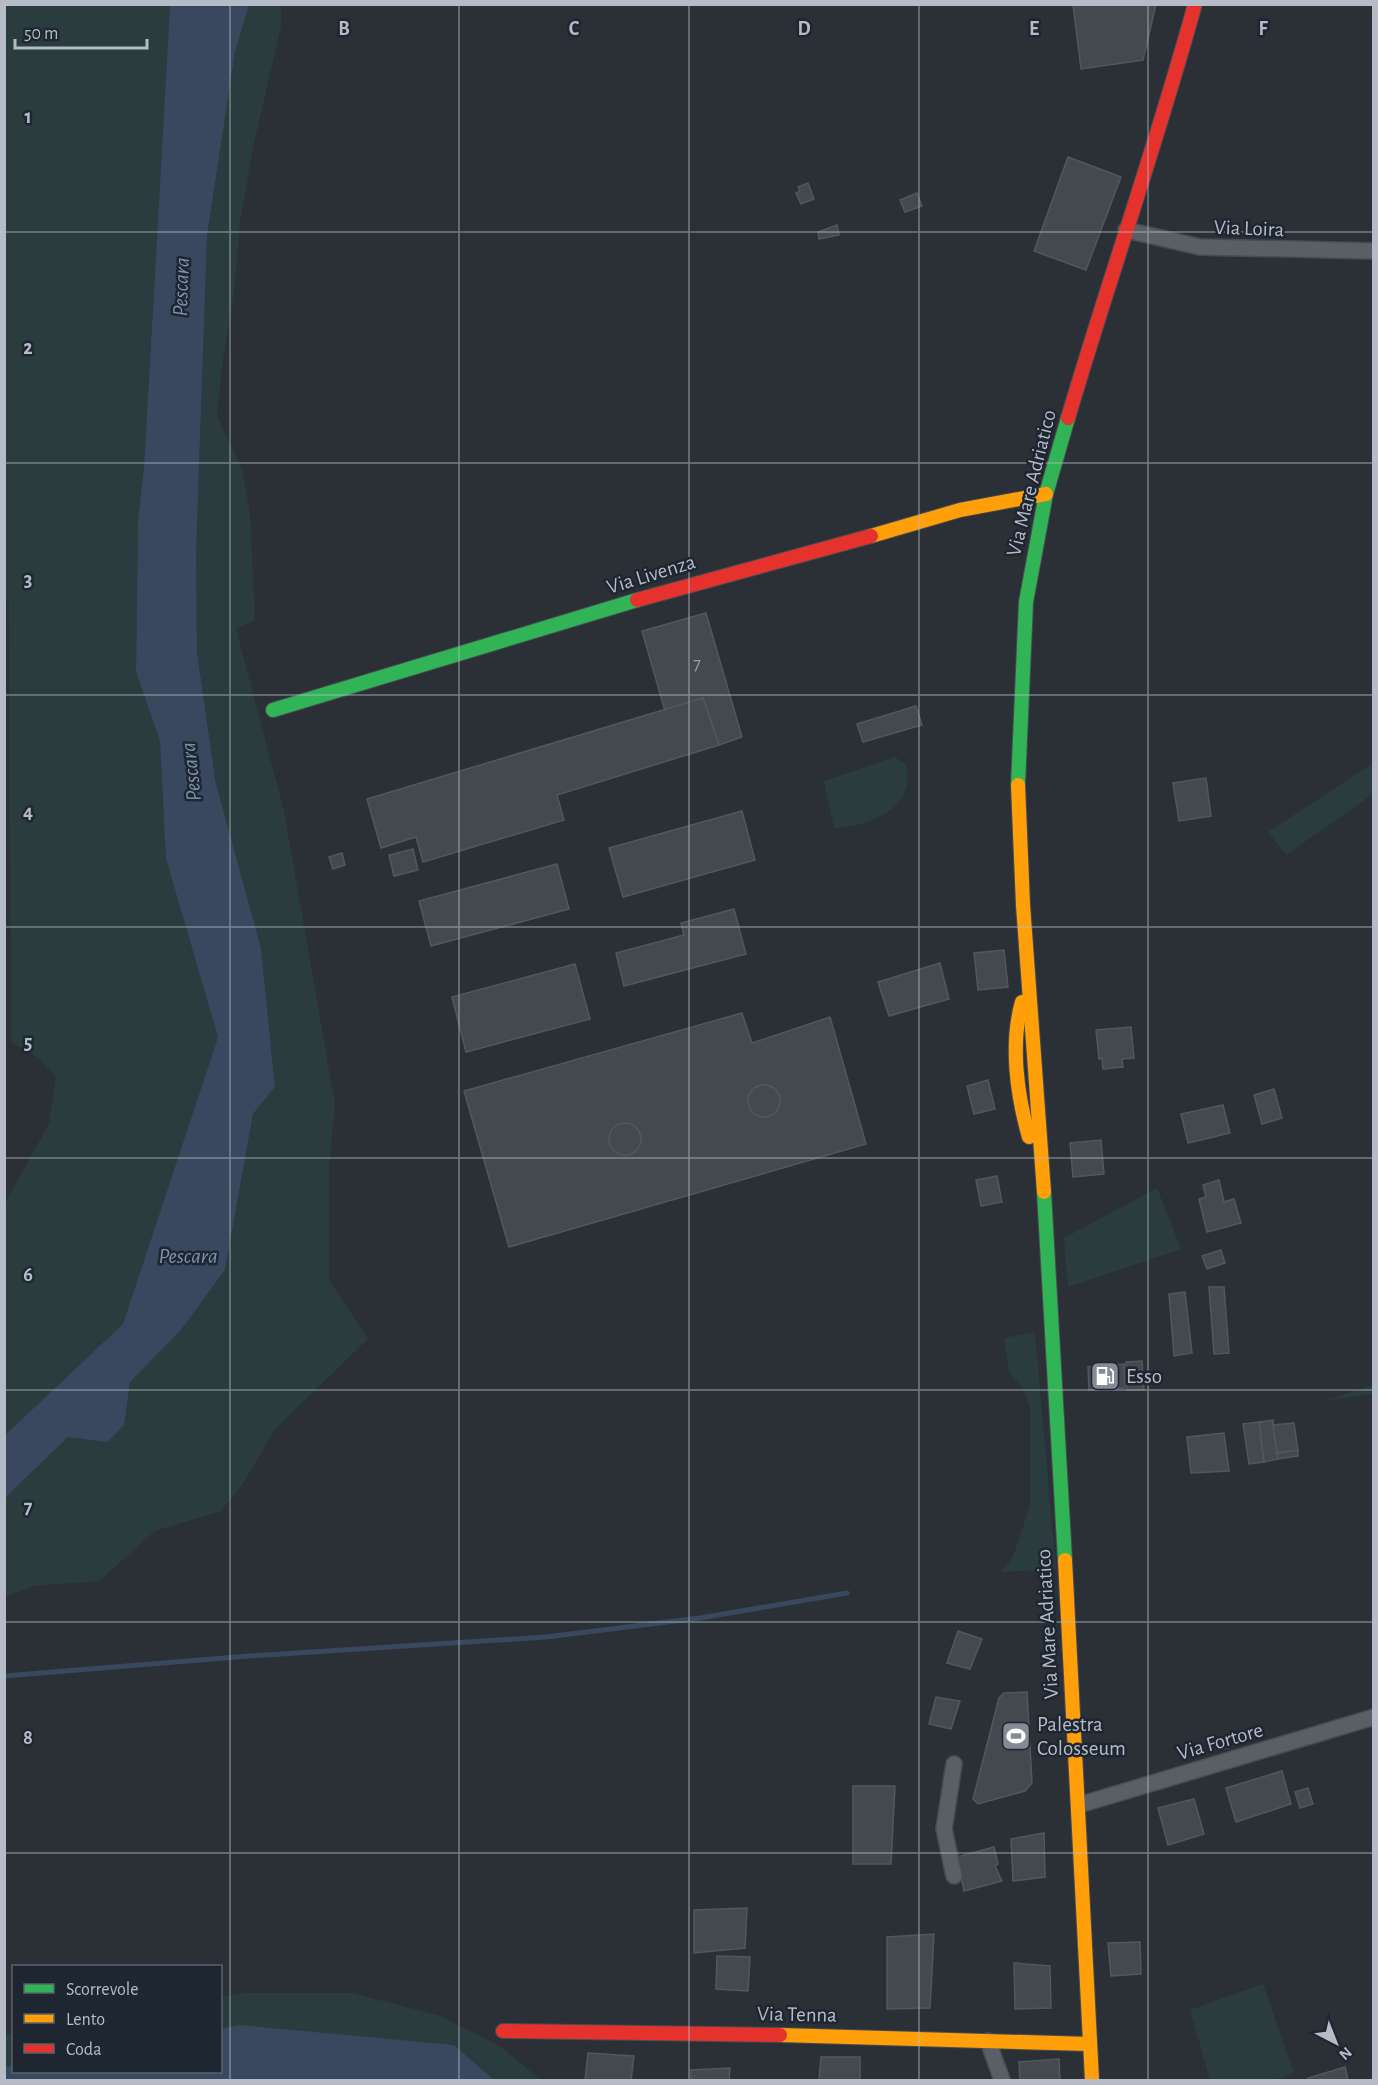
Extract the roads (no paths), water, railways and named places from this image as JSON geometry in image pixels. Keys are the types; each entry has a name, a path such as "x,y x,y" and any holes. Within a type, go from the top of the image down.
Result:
{"main road":[{"name":"Via Mare Adriatico","path":"1092,2080 1079,1805 1042,1165 1037,1105 1017,1014 1030,989 1023,905 1017,768 1026,602 1046,494 1126,230 1167,106 1195,4"},
{"name":"Via Livenza","path":"273,710 722,575 783,562 960,510 1046,494"},
{"name":"Via Mare Adriatico","path":"1025,1049 1025,1127 1042,1165"},
{"name":"Via Tenna","path":"503,2031 629,2031 1089,2044"}],"street":[{"name":"Via Loira","path":"1126,230 1200,248 1374,251"},
{"name":"Via Fortore","path":"1079,1805 1374,1717"},
{"path":"954,1764 944,1829 954,1876"},
{"path":"988,2041 1002,2080"}],"water":[{"name":"Pescara","path":"170,5 249,5 235,52 207,236 196,555 197,652 216,784 261,948 275,1087 253,1114 225,1270 181,1330 130,1382 124,1425 107,1442 68,1437 5,1498 5,1435 123,1324 218,1037 166,859 160,741 136,672 138,520 144,468"},
{"path":"239,2025 454,2045 494,2080 5,2080 5,2067 12,2065 12,2073 222,2073 222,2029"}],"waterway":[{"path":"4,1676 249,1656 546,1637 700,1618 847,1593"}],"place":[{"name":"Esso","path":"1105,1376"},
{"name":"Palestra Colosseum","path":"1016,1736"}]}
